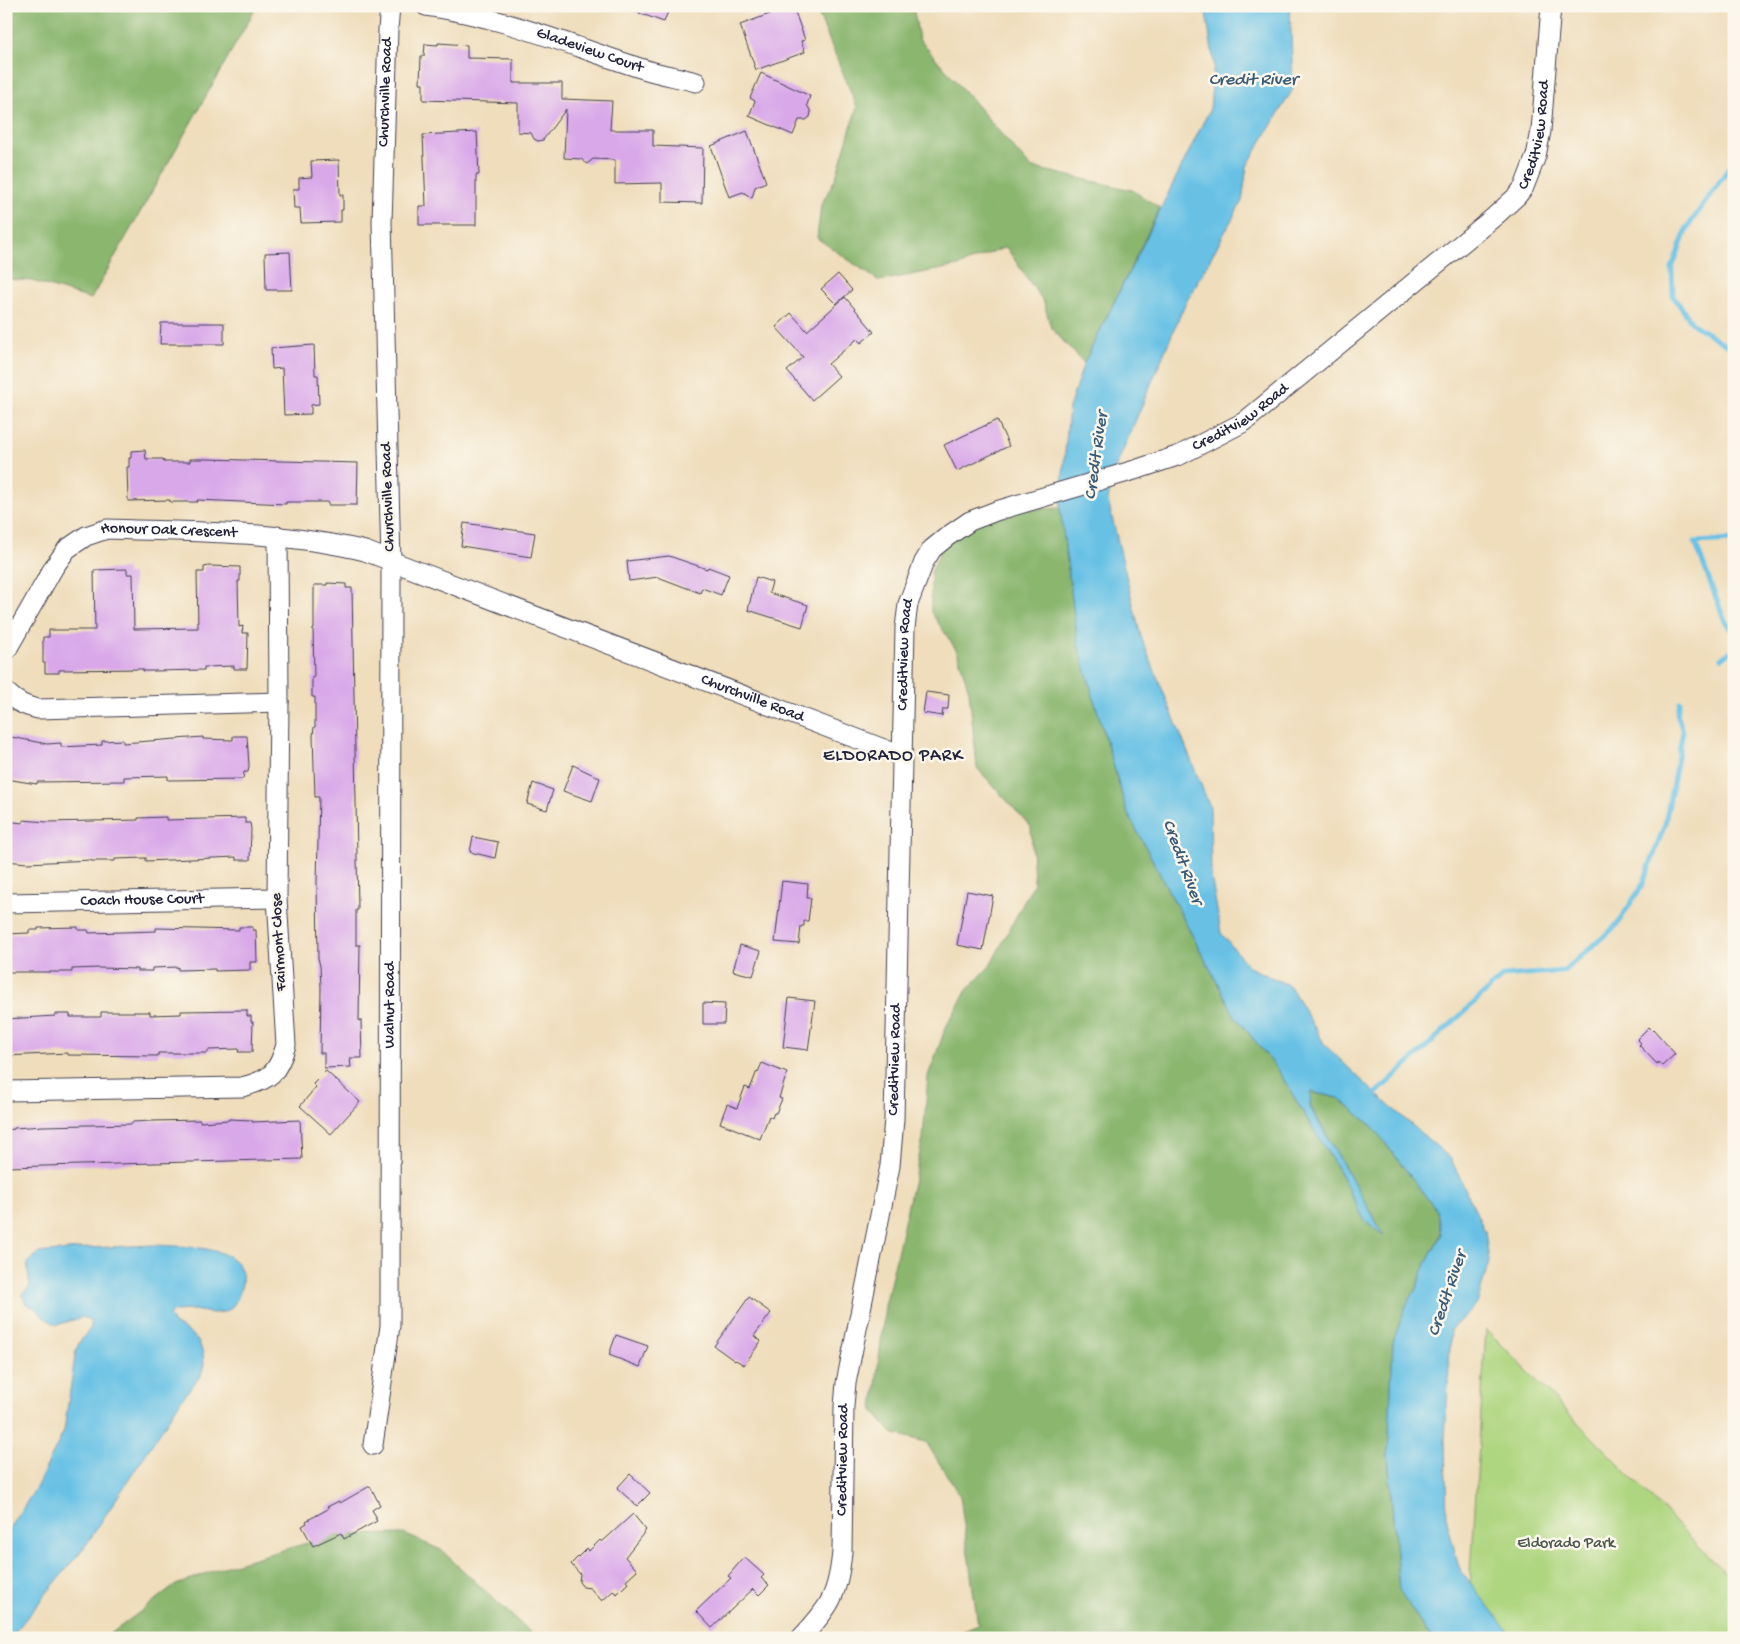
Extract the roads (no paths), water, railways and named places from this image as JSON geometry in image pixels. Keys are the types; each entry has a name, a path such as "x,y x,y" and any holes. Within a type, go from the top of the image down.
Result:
{"street":[{"name":"Churchville Road","path":"390,6 387,40 382,231 391,562 902,756"},
{"name":"Gladeview Court","path":"426,6 462,12 528,29 642,69 696,82"},
{"name":"Creditview Road","path":"801,1638 828,1605 836,1590 840,1575 846,1383 890,1166 894,1119 905,628 908,604 924,562 932,549 970,521 996,511 1138,469 1192,449 1244,422 1494,218 1517,196 1528,178 1536,156 1551,6"},
{"name":"Honour Oak Crescent","path":"6,651 54,567 67,549 86,536 107,529 278,536 333,544 365,552 391,562"},
{"name":"Fairmont Close","path":"6,1091 242,1087 258,1083 272,1074 282,1061 286,1045 277,898 278,536"},
{"name":"Walnut Road","path":"373,1446 390,1326 391,562"},
{"path":"6,692 14,700 25,706 38,709 279,702"},
{"name":"Coach House Court","path":"6,904 277,898"}],"water":[{"name":"Credit River","path":"1205,6 1290,6 1293,89 1247,166 1242,201 1184,306 1112,476 1108,501 1141,637 1210,807 1211,876 1221,933 1249,967 1290,986 1325,1045 1376,1094 1451,1159 1485,1231 1489,1261 1477,1304 1451,1329 1445,1439 1447,1521 1459,1568 1502,1624 1516,1638 1431,1638 1399,1590 1388,1456 1393,1342 1406,1306 1441,1235 1437,1211 1373,1127 1339,1098 1311,1092 1310,1107 1384,1235 1365,1221 1340,1173 1276,1067 1235,1016 1127,812 1078,644 1060,508 1069,408 1084,363 1210,109 1214,63"},
{"path":"154,1245 194,1247 210,1250 234,1260 241,1270 242,1283 236,1302 224,1312 174,1311 169,1316 174,1324 193,1335 199,1343 203,1353 204,1364 201,1375 181,1400 86,1545 10,1638 6,1638 6,1535 37,1486 64,1431 76,1350 80,1341 91,1328 91,1322 83,1317 57,1325 43,1317 37,1309 26,1304 22,1294 30,1287 27,1263 39,1253 88,1248"}],"waterway":[{"path":"1734,161 1687,228 1672,268 1673,296 1693,324 1734,350"},
{"path":"1734,540 1695,542 1724,619 1734,634"},
{"path":"1722,658 1734,649"},
{"path":"1372,1097 1503,976 1564,971 1616,926 1643,884 1665,824 1683,731 1677,714 1680,702"}],"district":[{"name":"ELDORADO PARK","path":"893,756"}],"park label":[{"name":"Eldorado Park","path":"1566,1544"}]}
